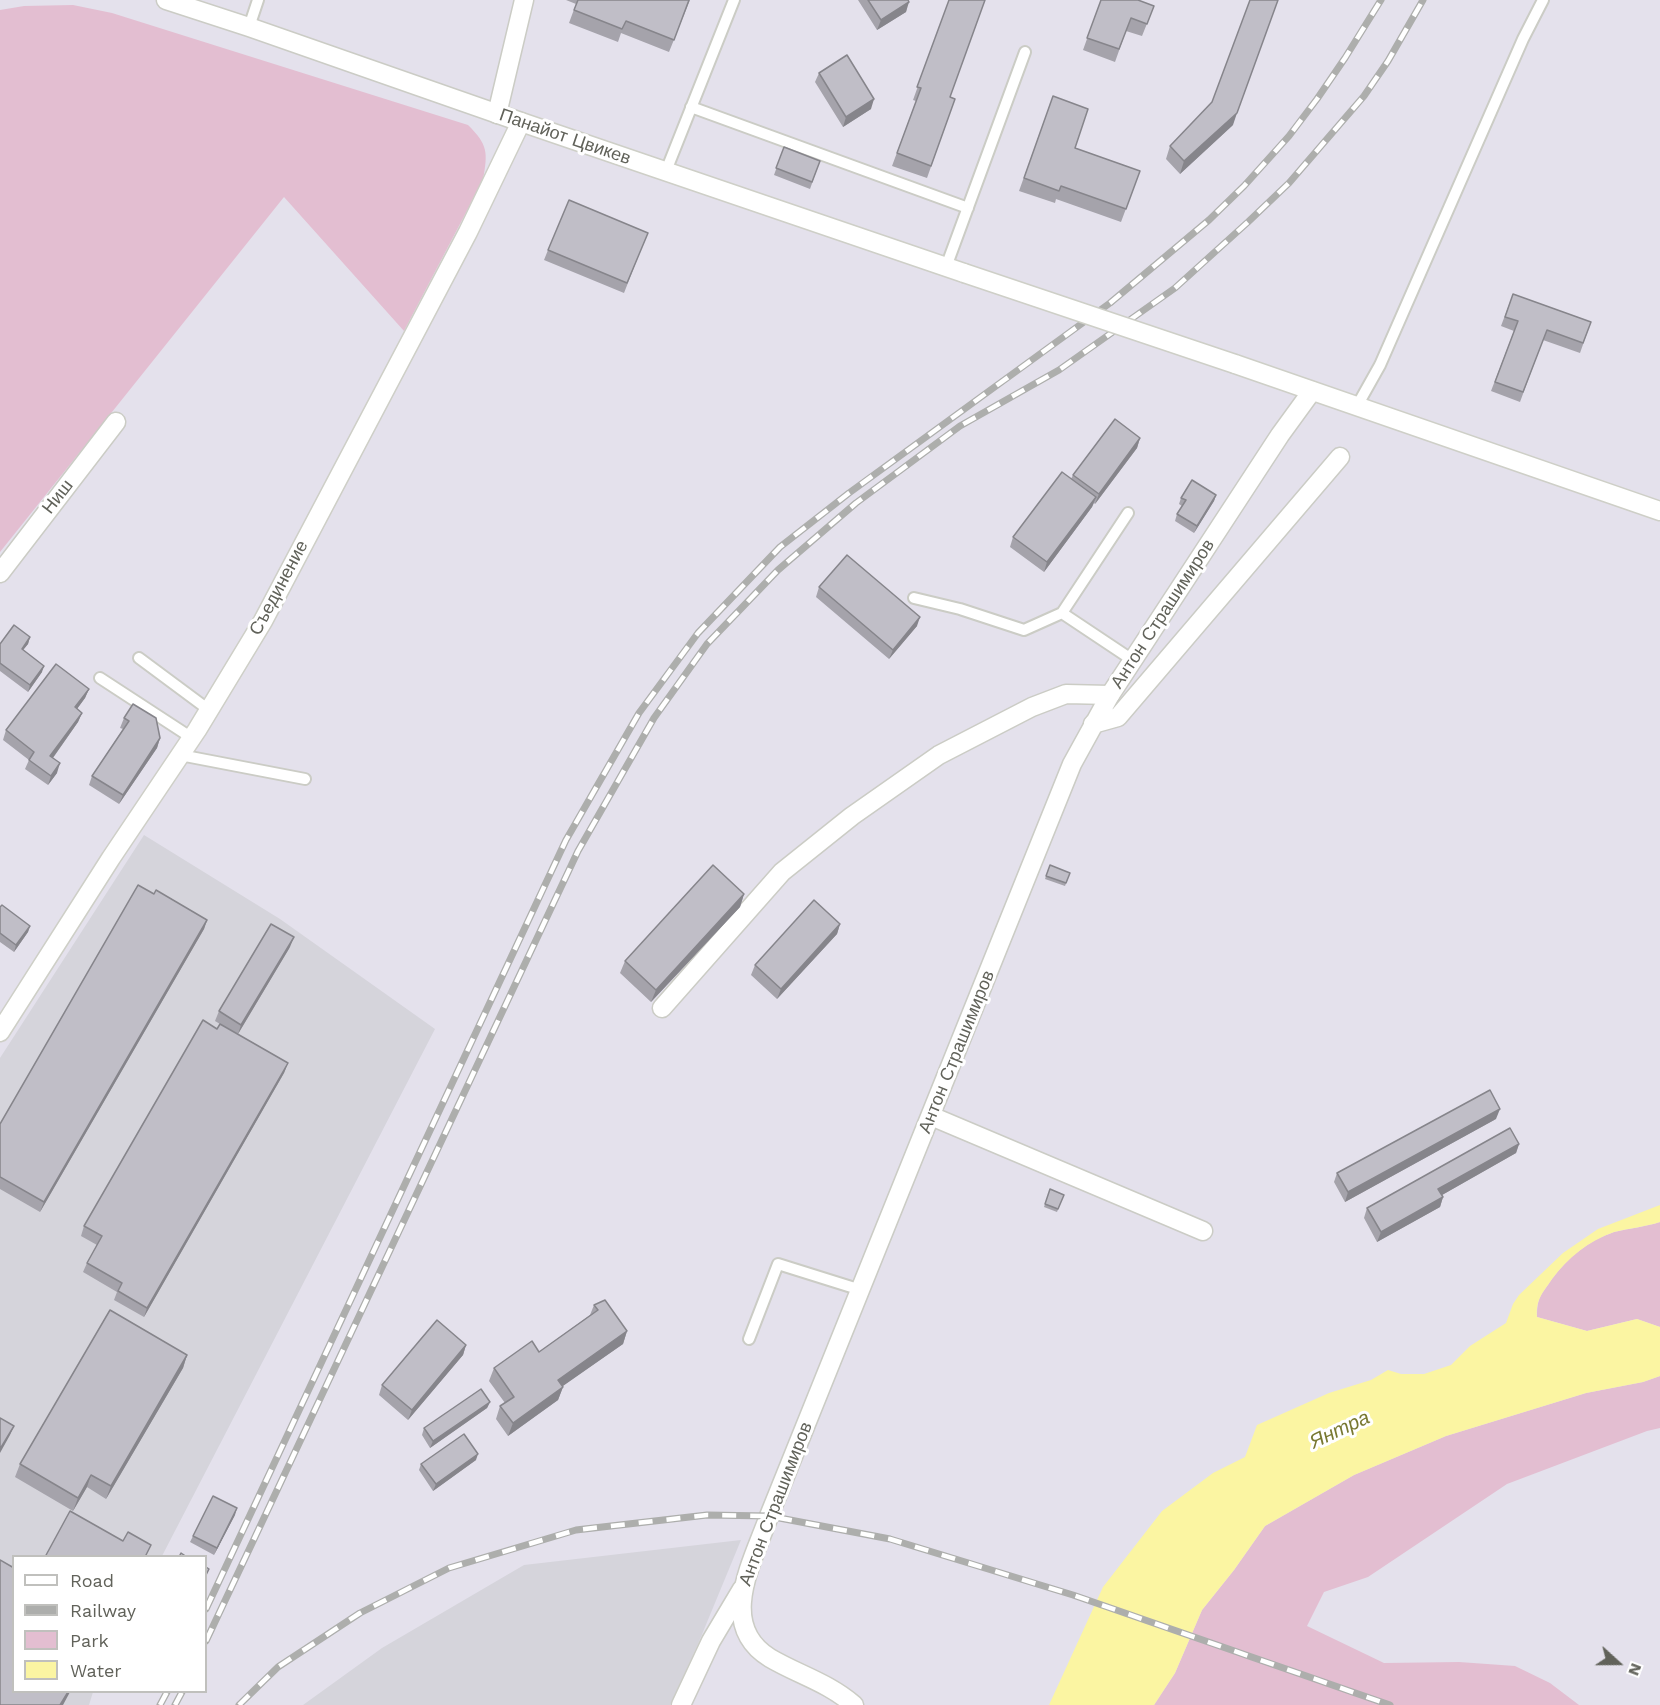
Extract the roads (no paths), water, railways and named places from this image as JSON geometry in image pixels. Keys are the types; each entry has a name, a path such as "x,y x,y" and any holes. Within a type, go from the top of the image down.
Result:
{"street":[{"name":"Панайот Цвикев","path":"166,0 1660,511"},
{"path":"497,114 524,0"},
{"name":"Съединение","path":"2,1024 192,738 263,621 468,232 521,122"},
{"name":"Антон Страшимиров","path":"854,1705 829,1686 770,1658 756,1647 745,1632 741,1616 742,1589 773,1506 1072,764 1110,695 1280,435 1312,391"},
{"name":"Ниш","path":"0,573 116,422"},
{"path":"1093,724 1118,717 1340,457"},
{"path":"662,1008 782,872 852,816 939,755 1032,707 1066,694 1110,695"},
{"path":"932,1116 1203,1231"},
{"path":"681,1705 711,1641 742,1589"}],"lane":[{"path":"249,27 258,0"},
{"path":"666,171 734,0"},
{"path":"1357,406 1380,365 1523,39 1543,0"},
{"path":"946,267 1025,51"},
{"path":"692,107 968,208"},
{"path":"914,598 960,609 1024,630 1062,613 1128,513"},
{"path":"1062,613 1134,661"},
{"path":"140,658 209,710"},
{"path":"100,678 192,738"},
{"path":"180,754 305,779"},
{"path":"749,1339 778,1264 861,1290"}],"water":[{"name":"Янтра","path":"1660,1205 1660,1222 1614,1232 1587,1245 1572,1257 1558,1271 1543,1293 1539,1301 1537,1317 1587,1331 1637,1319 1660,1327 1660,1376 1643,1382 1586,1393 1446,1436 1354,1475 1265,1526 1202,1610 1175,1673 1154,1705 1049,1705 1103,1587 1162,1511 1213,1473 1245,1457 1257,1425 1329,1393 1371,1380 1388,1370 1401,1374 1424,1374 1451,1365 1470,1346 1506,1323 1519,1295 1563,1253 1598,1229"}],"railway":[{"path":"207,1607 566,840 639,713 698,633 780,547 849,493 1110,303 1209,220 1244,186 1289,136 1345,58 1381,0"},
{"path":"207,1639 578,851 654,718 707,644 778,570 856,503 960,426 1059,370 1175,288 1289,183 1364,96 1388,61 1423,0"},
{"path":"239,1705 278,1667 360,1613 449,1568 576,1530 707,1515 769,1516 890,1539 1073,1595 1390,1705"},
{"path":"160,1705 166,1693"},
{"path":"175,1705 181,1693"}]}
